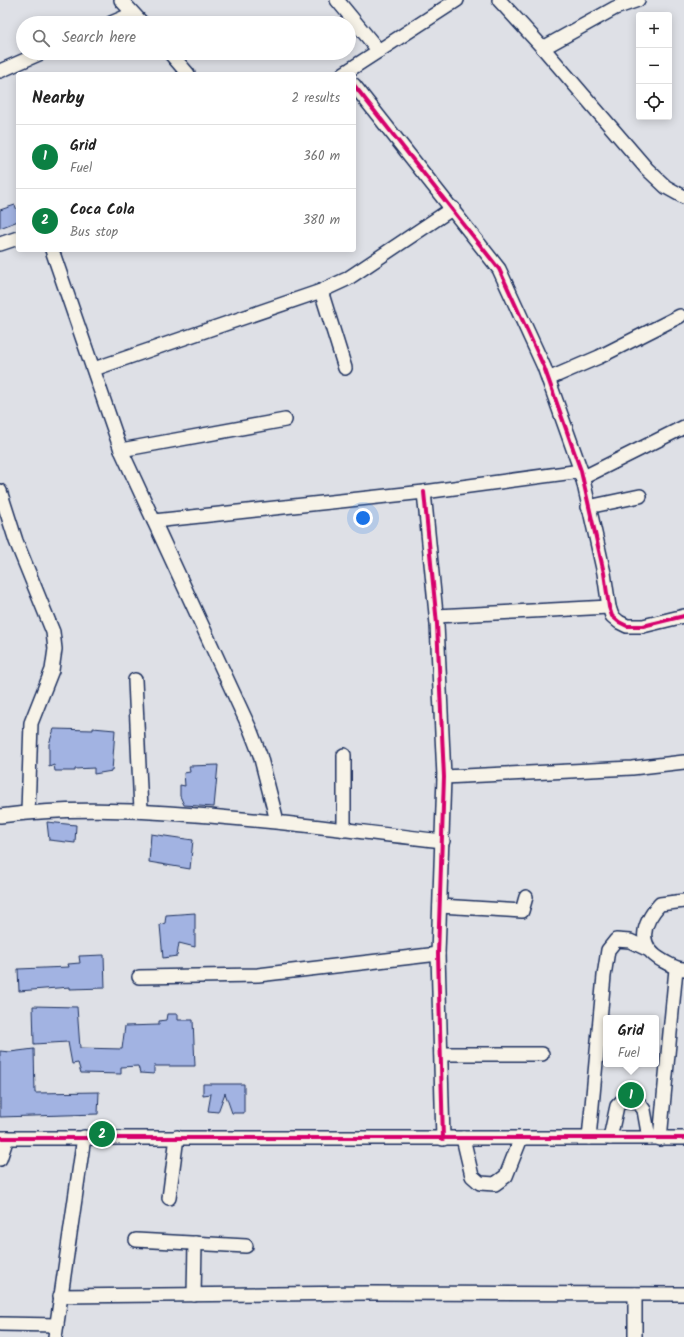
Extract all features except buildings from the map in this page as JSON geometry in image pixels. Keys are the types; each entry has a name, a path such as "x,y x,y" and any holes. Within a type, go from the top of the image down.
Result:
{"street":[{"path":"121,0 132,14 127,16"},
{"path":"337,0 350,16"},
{"path":"347,72 457,0"},
{"path":"498,0 543,48 647,169 666,187 684,197"},
{"path":"543,48 615,8 638,0"},
{"path":"356,23 379,51"},
{"path":"0,71 25,60"},
{"path":"176,60 186,72"},
{"path":"356,87 453,208 499,269 548,379 582,475 612,616 627,626 643,626 684,616"},
{"path":"94,370 321,291 347,279 453,208"},
{"path":"0,244 16,239"},
{"path":"53,252 121,450 250,729 260,755 277,821"},
{"path":"321,291 345,368"},
{"path":"548,379 599,357 680,316"},
{"path":"121,450 285,420"},
{"path":"154,521 582,475 684,427"},
{"path":"0,491 3,510 53,632 55,649 52,670 31,723 28,812"},
{"path":"424,492 436,616 444,777 438,954 442,1139"},
{"path":"588,507 640,496"},
{"path":"436,616 609,607"},
{"path":"135,680 141,810"},
{"path":"344,755 344,830"},
{"path":"444,777 632,768 684,762"},
{"path":"0,816 28,812 141,810 277,821 443,841"},
{"path":"440,906 522,911 526,897"},
{"path":"647,949 644,933 649,916 660,904 684,901"},
{"path":"589,1138 604,976 608,950 616,940 630,941 647,949 657,958 680,969 654,1139"},
{"path":"139,977 258,974 438,954"},
{"path":"441,1054 542,1054"},
{"path":"610,1138 617,1106 622,1101 638,1103 644,1110 654,1139"},
{"path":"0,1324 56,1331 84,1137"},
{"path":"169,1198 177,1137"},
{"path":"0,1159 4,1138 684,1138"},
{"path":"463,1138 472,1176 480,1183 495,1184 506,1176 520,1138"},
{"path":"136,1240 246,1246"},
{"path":"194,1295 195,1243"},
{"path":"60,1296 369,1293 684,1294"},
{"path":"634,1294 635,1337"}],"cycle path":[{"path":"356,88 499,269 544,367 581,471 612,616 627,626 643,626 684,616"},
{"path":"424,492 437,624 444,777 438,954 443,1139"},
{"path":"0,1138 684,1138"}],"place":[{"name":"Grid","path":"631,1095"},
{"name":"Coca Cola","path":"102,1134"}]}
